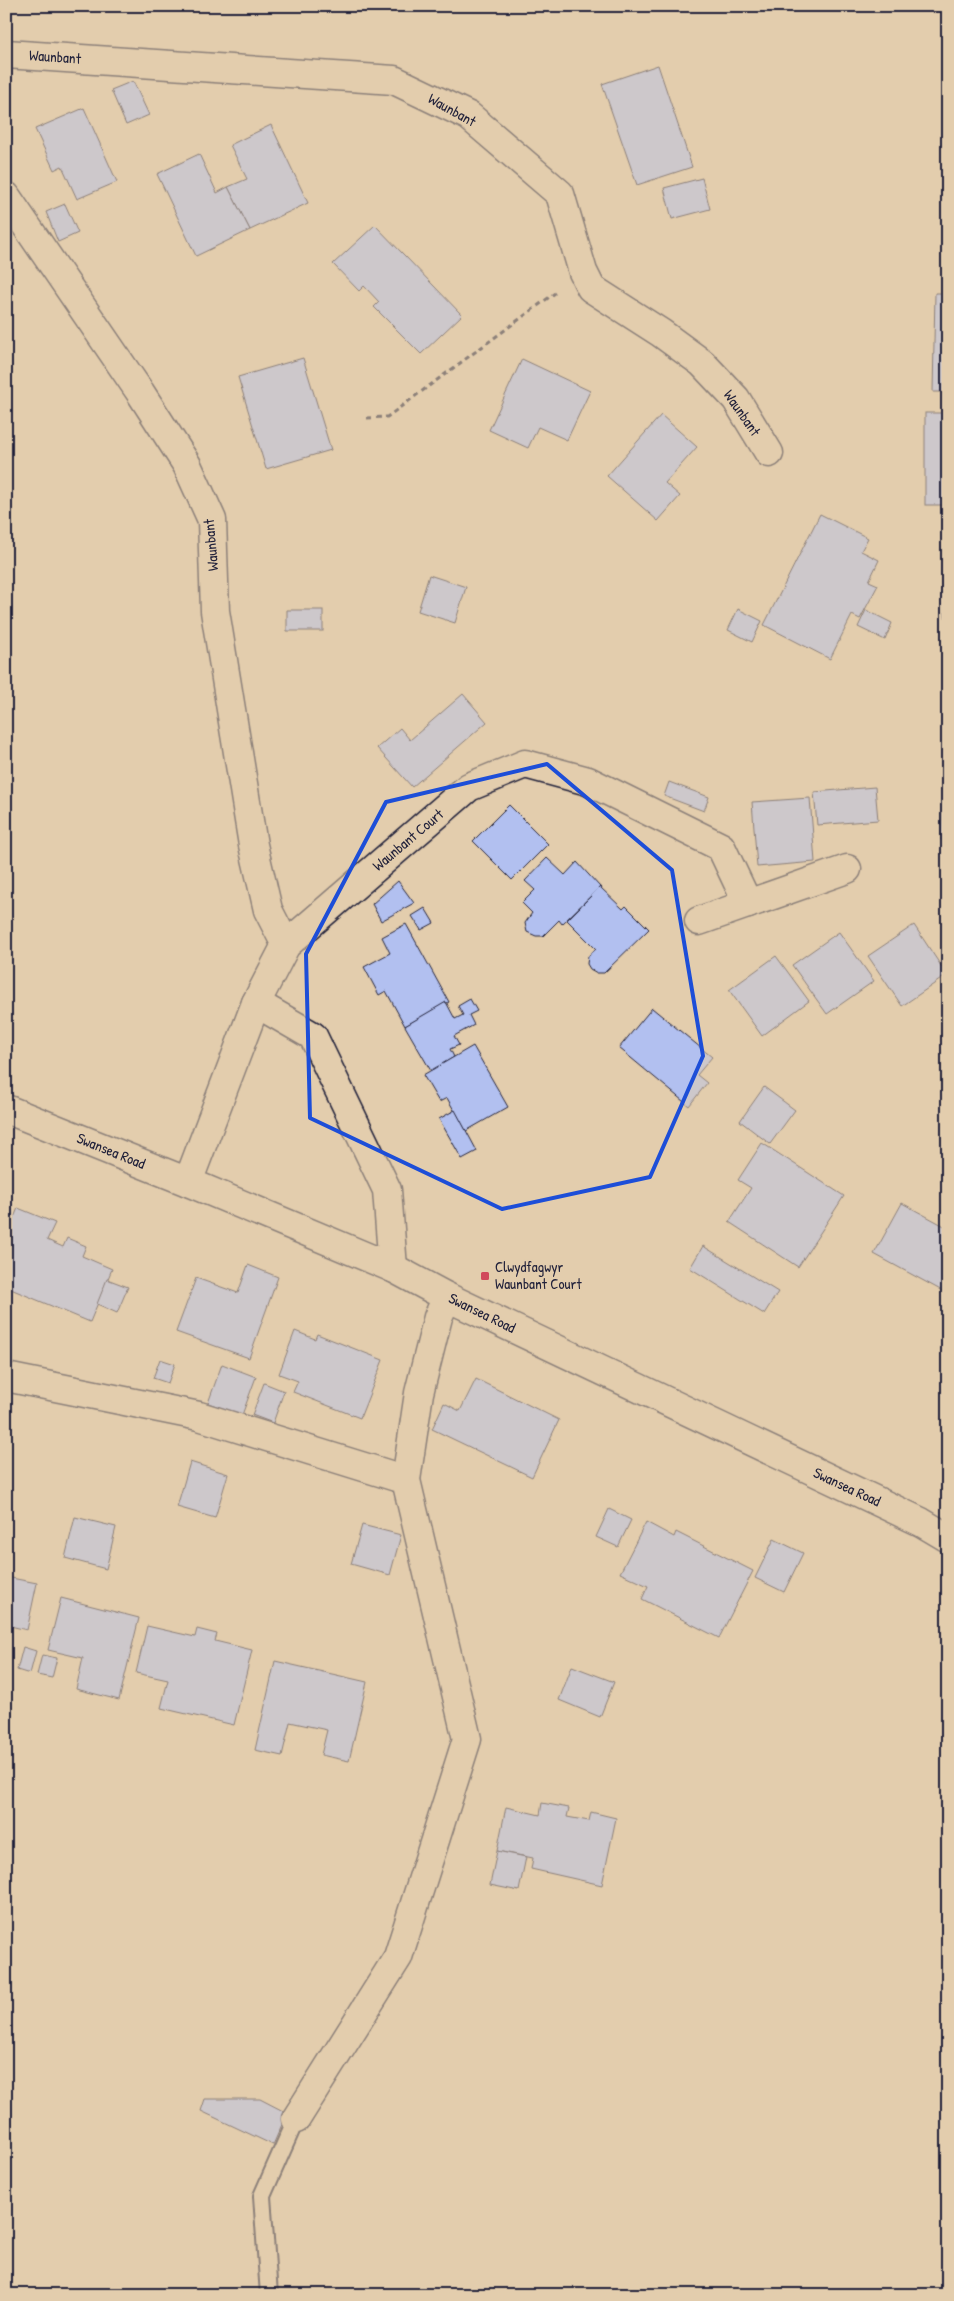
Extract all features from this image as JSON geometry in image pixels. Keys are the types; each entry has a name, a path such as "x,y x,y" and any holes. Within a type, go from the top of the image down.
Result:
{"street":[{"name":"Waunbant","path":"6,54 394,80 469,116 560,194 583,272 591,288 661,333 702,363 736,399 770,453"},
{"name":"Waunbant","path":"6,196 140,392 182,457 212,520 215,611 253,845 268,910 286,945"},
{"name":"Waunbant Court","path":"188,1182 256,1003 286,945 469,787 525,764 588,781 721,847 748,904"},
{"path":"699,921 847,869"},
{"path":"256,1003 313,1036 387,1190 393,1268"},
{"name":"Swansea Road","path":"6,1109 188,1182 393,1268 447,1297 912,1518 948,1538"},
{"path":"296,2119 398,1957 467,1739 406,1480 419,1392 438,1317 447,1297"},
{"path":"6,1377 199,1416 406,1480"}],"lane":[{"path":"269,2295 262,2196 296,2119"}],"path":[{"path":"368,418 388,417 583,272"}],"highlighted area":[{"path":"547,764 672,870 703,1056 650,1177 502,1209 310,1118 306,954 386,802"}],"building":[{"path":"658,65 692,167 637,185 602,84"},
{"path":"133,81 149,115 126,125 111,90"},
{"path":"84,108 117,182 77,199 62,166 54,170 35,129"},
{"path":"271,125 308,203 250,230 228,187 247,179 230,145"},
{"path":"199,154 217,193 228,187 250,230 196,256 157,174"},
{"path":"702,178 710,209 672,219 664,188"},
{"path":"65,204 78,233 58,242 46,212"},
{"path":"375,225 462,315 421,354 374,307 379,302 364,286 359,291 333,264"},
{"path":"935,293 948,293 948,392 933,392"},
{"path":"303,358 331,450 266,469 238,377"},
{"path":"522,359 590,391 567,440 538,427 528,448 489,430"},
{"path":"925,413 948,413 948,505 925,505"},
{"path":"661,415 697,447 665,483 680,496 658,521 607,476"},
{"path":"820,514 868,538 861,551 879,560 869,581 878,585 860,619 852,615 830,659 764,625"},
{"path":"946,522 948,522 948,555 946,555"},
{"path":"946,555 948,555 948,585 945,585"},
{"path":"429,575 466,587 455,623 418,611"},
{"path":"945,585 948,585 948,617 945,617"},
{"path":"738,609 762,621 752,642 728,630"},
{"path":"287,610 323,610 323,631 287,631"},
{"path":"866,610 892,623 885,640 858,627"},
{"path":"463,694 487,722 412,787 377,748 400,728 410,740"},
{"path":"669,782 709,797 704,811 664,796"},
{"path":"944,786 948,786 948,840 941,840"},
{"path":"875,787 878,820 817,825 814,792"},
{"path":"810,798 815,862 757,867 752,802"},
{"path":"509,805 548,844 512,880 473,841"},
{"path":"547,858 565,875 577,862 600,887 562,924 559,920 543,936 536,936 527,932 525,923 532,913 522,903 535,890 525,881"},
{"path":"398,881 414,903 381,921 372,904"},
{"path":"600,887 623,909 626,906 649,929 604,973 597,973 590,969 587,964 588,956 596,949 567,920"},
{"path":"425,908 434,923 421,930 412,916"},
{"path":"406,924 449,1002 405,1026 386,991 379,995 364,967 390,953 382,937"},
{"path":"914,925 947,975 902,1006 868,956"},
{"path":"839,932 874,981 827,1014 792,965"},
{"path":"776,956 809,1001 762,1036 729,990"},
{"path":"470,999 477,1011 469,1015 474,1025 454,1036 459,1045 450,1049 454,1057 431,1071 405,1026 446,1002 455,1019 463,1015 458,1006"},
{"path":"652,1008 712,1057 697,1075 707,1083 689,1106 619,1048"},
{"path":"473,1046 508,1107 466,1131 447,1098 439,1102 423,1075"},
{"path":"764,1087 795,1110 770,1144 740,1121"},
{"path":"455,1110 477,1151 462,1159 439,1119"},
{"path":"762,1143 844,1196 798,1267 729,1222 751,1188 738,1180"},
{"path":"902,1203 948,1228 948,1294 874,1254"},
{"path":"18,1208 55,1223 47,1240 63,1247 67,1238 86,1246 82,1256 112,1269 90,1322 6,1287 6,1237"},
{"path":"703,1246 778,1292 764,1314 690,1268"},
{"path":"248,1265 278,1277 249,1358 176,1332 196,1278 238,1293"},
{"path":"107,1279 128,1287 117,1313 97,1304"},
{"path":"295,1331 315,1339 317,1334 383,1360 360,1418 293,1392 298,1381 279,1374"},
{"path":"160,1359 175,1364 168,1383 153,1378"},
{"path":"222,1364 256,1377 242,1415 208,1403"},
{"path":"476,1379 559,1420 532,1477 432,1429 444,1403 460,1411"},
{"path":"264,1383 284,1391 273,1423 252,1415"},
{"path":"190,1462 228,1474 215,1518 177,1507"},
{"path":"609,1509 631,1520 618,1547 596,1537"},
{"path":"75,1517 116,1527 106,1569 65,1558"},
{"path":"646,1522 674,1537 676,1532 753,1571 719,1638 642,1599 648,1586 620,1573"},
{"path":"362,1525 401,1535 390,1575 351,1564"},
{"path":"774,1539 803,1553 784,1592 755,1578"},
{"path":"6,1577 37,1583 27,1630 6,1625"},
{"path":"61,1598 139,1618 119,1700 76,1689 83,1658 48,1650"},
{"path":"147,1626 195,1637 197,1629 217,1634 215,1641 252,1650 234,1725 161,1708 168,1680 136,1673"},
{"path":"23,1647 36,1651 30,1674 17,1670"},
{"path":"42,1655 57,1658 52,1678 37,1675"},
{"path":"275,1661 367,1682 349,1761 321,1755 327,1730 290,1722 282,1756 255,1750"},
{"path":"572,1666 614,1682 600,1717 559,1700"},
{"path":"542,1803 569,1808 567,1817 589,1821 591,1812 616,1818 602,1885 531,1869 533,1858 497,1851 506,1807 540,1815"},
{"path":"497,1851 526,1857 519,1891 490,1885"},
{"path":"205,2099 260,2099 287,2113 273,2145 201,2111"}],"place":[{"name":"Clwydfagwyr Waunbant Court","path":"485,1276"}]}
